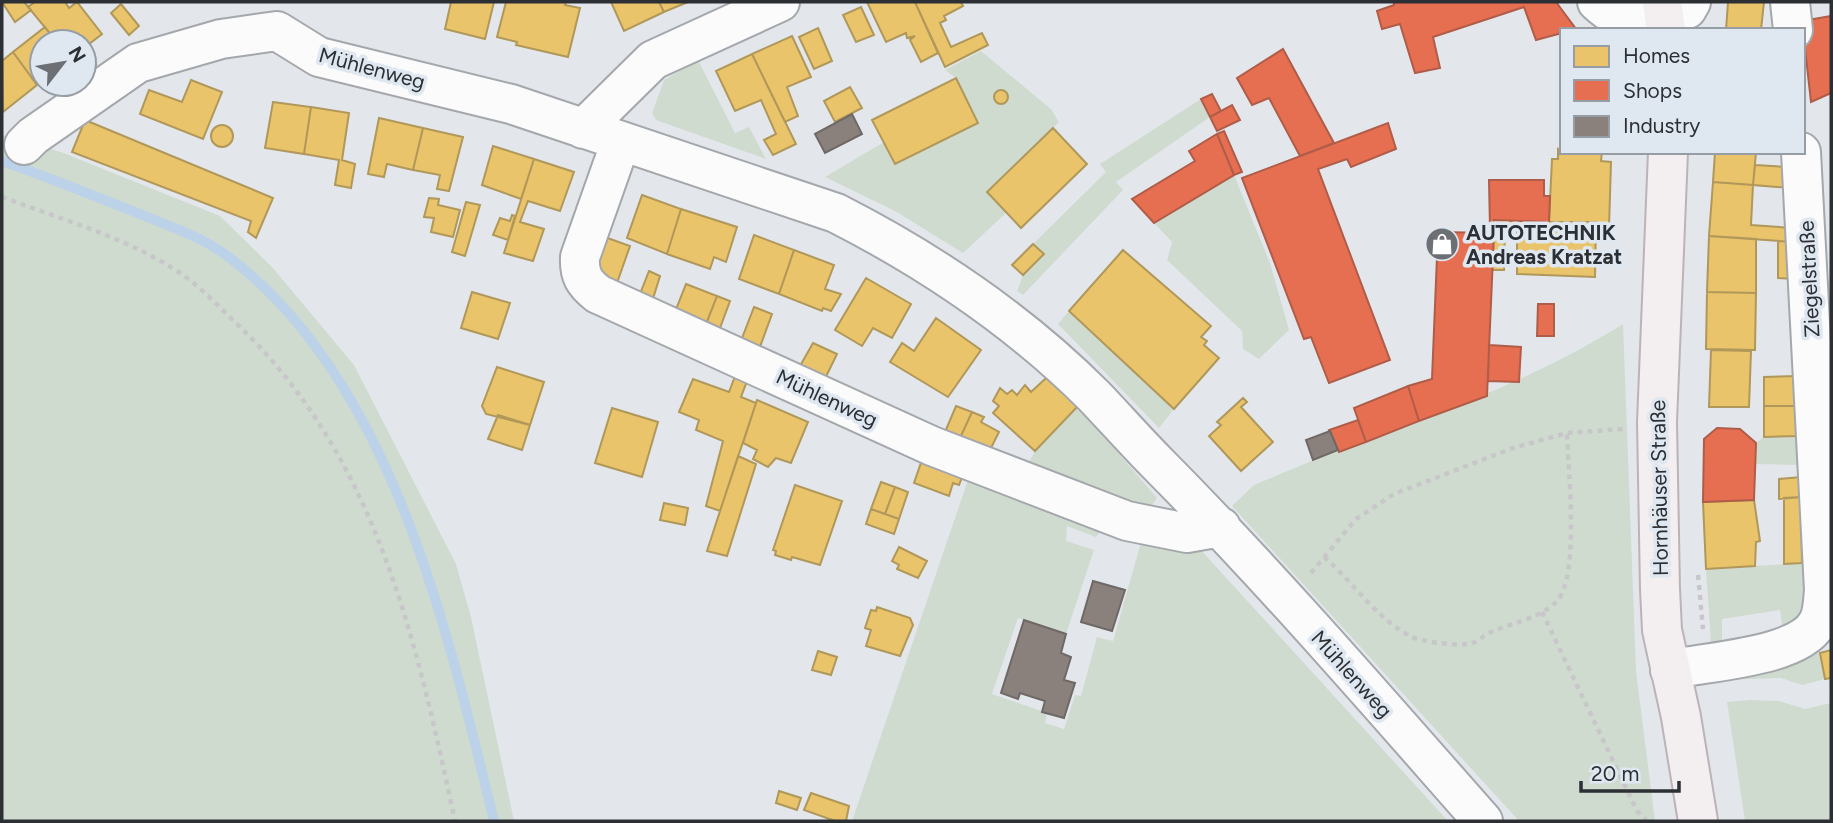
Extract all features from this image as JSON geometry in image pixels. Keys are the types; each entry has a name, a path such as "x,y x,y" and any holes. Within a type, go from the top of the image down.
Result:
{"main road":[{"name":"Hornhäuser Straße","path":"1668,154 1657,422 1660,589 1662,630 1681,717 1699,821"}],"street":[{"path":"583,129 653,60 780,2"},
{"path":"1597,2 1624,22 1641,22 1671,12"},
{"path":"1790,2 1793,28"},
{"name":"Mühlenweg","path":"24,145 33,135 138,63 221,39 276,17 319,57 511,104 836,213 881,236 953,281 1023,332 1093,395 1221,527 1483,821"},
{"name":"Mühlenweg","path":"621,141 580,257 579,270 585,283 598,294 932,446 1127,522 1187,533 1221,527"},
{"name":"Ziegelstraße","path":"1670,670 1784,648 1805,638 1818,622 1823,605 1801,154"}],"path":[{"path":"2,197 146,253 179,272 247,333 304,399 327,435 370,518 391,569 428,694 455,821"},
{"path":"1285,598 1356,519 1394,494 1513,448 1567,433 1636,429"},
{"path":"1324,557 1346,576 1381,614 1411,638 1471,644 1488,633 1542,612 1556,602 1565,590 1570,568 1567,433"},
{"path":"1698,570 1706,662"},
{"path":"1542,612 1637,811 1647,821"}],"shaded area":[{"path":"981,51 1051,109 1059,122 987,192 1006,213 963,253 895,211 825,177 884,142 895,164 978,123 956,78 945,70"},
{"path":"698,60 735,133 749,127 766,159 656,120 652,113 664,80"},
{"path":"1201,99 1210,117 1116,182 1123,190 1023,295 1017,291 1023,275 1044,254 1033,244 1106,172 1100,164"},
{"path":"2,135 61,152 220,216 272,267 354,365 456,564 471,617 514,821 2,821"},
{"path":"1234,175 1270,263 1289,330 1259,359 1243,349 1242,331 1167,260 1172,242 1154,223"},
{"path":"1069,311 1174,409 1159,428 1058,324"},
{"path":"1623,324 1636,671 1655,821 1519,821 1232,506 1254,485 1484,395 1554,362"},
{"path":"1078,406 1157,498 1145,515 1025,470 1035,451"},
{"path":"1798,436 1806,456 1798,465 1755,464 1756,443 1764,437"},
{"path":"971,471 1107,523 1096,537 1067,526 1066,541 1094,550 1066,634 1018,618 992,694 1047,713 1045,723 1064,729 1075,695 1081,696 1097,637 1113,641 1142,539 1199,548 1448,821 852,821"},
{"path":"1801,497 1812,614 1783,631 1780,610 1722,619 1722,641 1711,643 1706,569 1802,563"},
{"path":"1820,653 1825,679 1802,685 1781,678 1724,680 1724,671"},
{"path":"1779,701 1805,709 1831,703 1831,821 1745,821 1727,702"}],"building: Homes":[{"path":"2,2 24,2 31,10 15,22"},
{"path":"35,2 65,2 69,8 77,2 97,28 45,28 28,7"},
{"path":"451,2 494,2 485,39 445,29"},
{"path":"506,2 566,2 565,5 580,8 568,57 516,45 517,42 497,37"},
{"path":"611,2 659,2 664,12 624,31"},
{"path":"659,2 688,2 664,12"},
{"path":"867,2 915,2 938,53 921,62 910,40 915,36 907,38 906,33 886,42"},
{"path":"915,2 961,2 963,6 944,16 946,20 940,23 951,47 982,33 988,45 945,67"},
{"path":"1728,2 1764,2 1761,28 1726,28"},
{"path":"121,4 139,26 129,35 111,13"},
{"path":"861,7 874,35 856,42 843,15"},
{"path":"818,28 832,61 814,69 799,37"},
{"path":"792,36 811,77 787,87 798,116 785,122 752,54"},
{"path":"28,40 28,73 13,52"},
{"path":"13,52 28,73 28,92 3,112 2,61"},
{"path":"752,54 796,144 773,155 764,140 776,134 761,100 735,111 716,71"},
{"path":"956,78 978,123 895,164 872,120"},
{"path":"191,80 222,92 203,139 140,114 149,90 182,102"},
{"path":"850,87 862,108 835,122 824,101"},
{"path":"1001,90 1006,92 1006,102 1001,104 996,102 994,97 996,92"},
{"path":"273,102 311,107 304,154 265,148"},
{"path":"311,107 349,113 342,160 355,164 351,188 335,185 339,160 304,154"},
{"path":"379,118 423,128 413,170 387,164 384,177 368,174"},
{"path":"85,120 273,198 256,238 248,232 251,221 72,152"},
{"path":"222,125 230,128 233,136 230,144 222,147 214,144 211,136 214,128"},
{"path":"423,128 463,137 449,191 437,189 440,175 413,170"},
{"path":"1053,128 1087,164 1021,228 987,192"},
{"path":"493,146 534,159 521,199 482,185"},
{"path":"1558,149 1560,154 1602,154 1601,161 1611,162 1609,228 1596,228 1596,222 1549,222 1552,159 1558,159"},
{"path":"1715,154 1756,154 1753,185 1713,182"},
{"path":"534,159 574,172 560,211 528,201 520,222 544,229 533,261 504,253"},
{"path":"1755,165 1788,167 1790,188 1753,185"},
{"path":"1713,182 1753,185 1751,225 1792,228 1793,242 1709,236"},
{"path":"642,195 681,209 667,254 627,238"},
{"path":"429,198 439,199 438,205 460,210 453,237 431,232 434,218 424,217"},
{"path":"466,202 480,205 465,256 452,252"},
{"path":"681,209 737,227 726,262 714,257 710,269 667,254"},
{"path":"512,215 515,216 508,240 493,235 500,218 510,221"},
{"path":"1494,220 1596,222 1595,277 1517,274 1517,228 1505,228 1504,270 1492,270"},
{"path":"754,235 794,250 779,294 739,279"},
{"path":"602,236 630,246 617,283 590,272"},
{"path":"1709,236 1756,239 1756,293 1707,292"},
{"path":"1778,241 1793,242 1793,279 1778,278"},
{"path":"1033,244 1044,254 1023,275 1012,265"},
{"path":"794,250 834,265 825,289 841,294 831,311 823,308 822,311 779,294"},
{"path":"1123,250 1211,326 1201,337 1207,341 1204,345 1219,358 1174,409 1069,311"},
{"path":"649,271 660,276 651,305 638,299"},
{"path":"866,278 911,304 892,338 873,328 862,346 835,330"},
{"path":"686,284 717,296 704,329 673,317"},
{"path":"472,292 510,303 498,339 461,328"},
{"path":"1707,292 1756,293 1755,350 1706,349"},
{"path":"717,296 730,301 720,328 707,322"},
{"path":"754,307 772,314 757,355 739,346"},
{"path":"936,318 981,350 948,397 890,362 902,343 914,351"},
{"path":"813,343 837,354 822,385 796,373"},
{"path":"1711,350 1751,351 1749,407 1709,407"},
{"path":"497,367 544,382 530,425 486,414 482,406"},
{"path":"737,371 749,376 741,397 756,403 720,511 706,506 723,441 696,430 699,420 679,412 693,379 729,392"},
{"path":"1797,376 1797,406 1764,406 1764,377"},
{"path":"1046,378 1078,406 1035,451 993,413 999,406 993,401 1000,388 1007,394 1012,390 1017,395 1025,385 1031,392"},
{"path":"1243,398 1247,402 1241,407 1273,442 1241,471 1209,436 1221,425 1217,422"},
{"path":"757,400 808,422 791,463 776,458 768,467 753,459 757,450 743,443"},
{"path":"956,406 972,412 960,438 945,432"},
{"path":"1764,406 1797,406 1799,436 1764,437"},
{"path":"612,408 658,422 642,477 595,463"},
{"path":"972,412 984,417 981,422 999,432 987,456 960,438"},
{"path":"498,415 530,425 522,450 488,439"},
{"path":"925,451 966,467 959,485 953,483 949,496 914,483"},
{"path":"738,456 756,464 727,556 707,551"},
{"path":"1801,477 1801,497 1779,499 1779,479"},
{"path":"881,482 895,487 885,514 871,509"},
{"path":"795,485 842,501 820,565 775,555 776,551 773,550"},
{"path":"895,487 908,492 899,519 885,514"},
{"path":"1801,497 1802,563 1784,564 1784,498"},
{"path":"1754,500 1760,541 1756,542 1755,566 1706,569 1703,502"},
{"path":"664,503 688,508 685,525 660,520"},
{"path":"871,509 899,519 894,534 866,524"},
{"path":"899,547 927,561 918,578 897,569 899,565 892,561"},
{"path":"877,607 910,618 913,625 900,656 866,646 871,630 865,628 871,610 876,611"},
{"path":"1831,650 1831,678 1825,679 1820,653"},
{"path":"818,651 837,657 831,675 812,670"},
{"path":"779,791 801,798 797,810 776,803"},
{"path":"811,793 849,806 846,821 835,821 804,810"}],"building: Shops":[{"path":"1394,2 1556,2 1575,28 1560,28 1560,34 1536,40 1524,7 1433,37 1440,68 1415,73 1400,24 1382,29 1377,11 1394,5"},
{"path":"1831,16 1831,93 1811,102 1805,28 1802,21"},
{"path":"1283,49 1334,143 1300,156 1269,98 1252,105 1237,78"},
{"path":"1212,94 1221,111 1210,117 1201,99"},
{"path":"1232,105 1240,120 1217,131 1210,117"},
{"path":"1388,123 1396,149 1351,167 1347,159 1318,169 1390,360 1329,383 1311,337 1304,339 1242,178"},
{"path":"1224,131 1242,172 1234,175 1217,134"},
{"path":"1217,134 1234,175 1154,223 1132,199 1195,161 1189,151"},
{"path":"1489,180 1544,180 1544,196 1550,196 1549,222 1494,220 1494,228 1490,228"},
{"path":"1438,232 1494,233 1487,396 1419,421 1408,386 1432,379"},
{"path":"1538,304 1554,304 1554,336 1537,336"},
{"path":"1489,345 1521,347 1519,382 1488,381"},
{"path":"1408,386 1419,421 1366,442 1354,408"},
{"path":"1358,420 1366,442 1339,452 1329,430"},
{"path":"1717,428 1740,429 1756,443 1754,500 1703,502 1704,439"}],"building: Industry":[{"path":"852,114 862,134 825,153 815,134"},
{"path":"1330,431 1338,450 1313,460 1306,440"},
{"path":"1093,581 1125,590 1112,631 1081,622"},
{"path":"1024,620 1066,634 1061,653 1071,657 1064,680 1075,683 1064,718 1042,712 1045,701 1020,693 1018,699 1001,693"}],"waterway":[{"path":"2,161 175,228 220,251 286,310 334,372 373,441 406,516 456,671 494,821"}],"place":[{"name":"AUTOTECHNIK Andreas Kratzat","path":"1442,244"}]}
